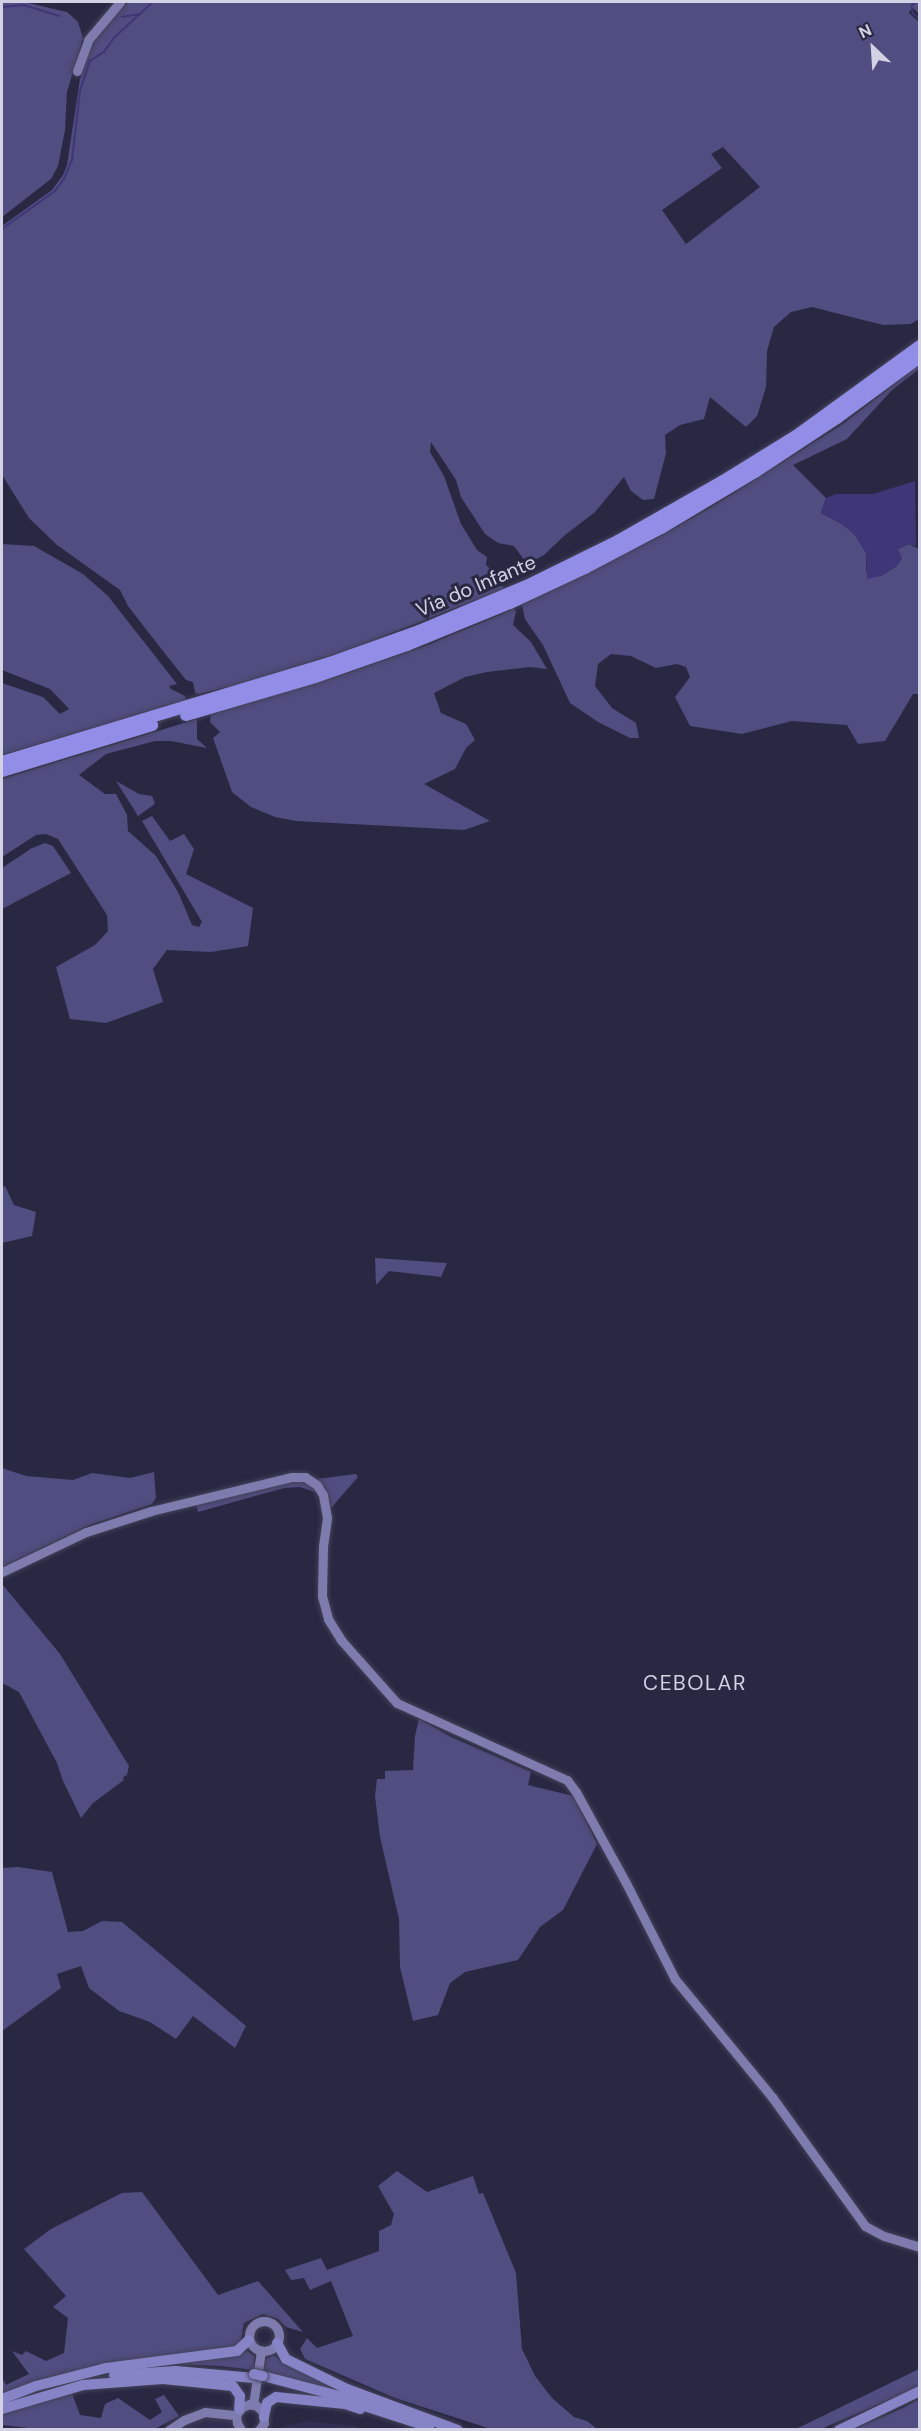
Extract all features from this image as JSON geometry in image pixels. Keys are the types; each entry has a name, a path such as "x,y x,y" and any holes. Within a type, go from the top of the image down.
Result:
{"highway":[{"name":"Via do Infante","path":"2,762 330,663 419,631 533,583 618,541 723,482 796,436 920,346"},
{"name":"Via do Infante","path":"2,771 315,677 418,641 510,603 628,546 714,497 796,446 920,357"}],"main road":[{"path":"2,2400 36,2386 106,2368 237,2351 249,2340"},
{"path":"277,2343 286,2359 339,2385 375,2401 458,2430"},
{"path":"2,2400 57,2383 116,2372 183,2368 258,2377 331,2392 448,2430"},
{"path":"2,2407 62,2385 129,2374 176,2371 258,2377 334,2397 438,2430"},
{"path":"2,2407 82,2385 163,2379 233,2386 240,2396 238,2412"},
{"path":"839,2430 920,2391"},
{"path":"264,2416 267,2403 280,2397 345,2404 426,2430"}],"street":[{"path":"76,72 88,40 120,2"},
{"path":"2,1572 86,1533 151,1511 292,1477 305,1477 317,1485 323,1495 327,1518 323,1547 322,1596 328,1619 341,1640 397,1703 567,1780 576,1792 626,1883 675,1979 772,2097 865,2226 884,2236 920,2247"},
{"path":"264,2321 276,2328 277,2343 270,2349 261,2350 254,2347 249,2340 252,2327 264,2321"},
{"path":"254,2405 261,2350"},
{"path":"169,2430 184,2420 205,2412 238,2412 254,2405"},
{"path":"254,2405 261,2409 264,2416 259,2430"},
{"path":"238,2412 237,2423 241,2430"}],"shaded area":[{"path":"3,2 24,2 67,12 78,22 83,38 67,92 65,130 58,166 51,179 2,217"},
{"path":"129,2 919,2 919,14 912,7 909,13 920,23 919,319 911,324 883,325 812,307 791,312 774,327 767,351 766,387 757,416 746,427 710,397 704,419 680,425 665,435 666,453 654,499 643,500 631,491 624,477 595,512 544,555 527,564 514,546 498,543 485,534 461,497 456,480 431,442 430,452 444,476 461,524 477,550 487,557 486,565 495,573 498,585 506,588 348,650 247,682 199,694 195,693 193,682 186,680 159,646 128,606 120,590 57,545 29,518 2,475 2,226 52,190 63,175 67,165 80,79 89,48 120,9","holes":["723,147 760,187 686,244 662,210 722,168 711,154"]},
{"path":"919,365 919,369 892,390 847,439 793,465 826,498 821,513 842,524 855,535 866,553 866,571 881,576 898,565 898,549 909,544 919,549 919,694 913,694 885,741 858,744 847,725 792,721 742,734 690,726 675,697 690,677 686,667 677,664 656,668 631,656 611,654 598,664 595,686 612,708 636,723 639,738 630,738 598,722 570,703 543,645 525,619 522,605 655,539 715,505 843,424"},
{"path":"915,481 916,546 909,544 898,549 902,558 898,565 881,576 867,579 866,553 855,535 842,524 821,513 826,498 836,494 873,494"},
{"path":"2,544 34,546 83,574 108,596 177,684 169,686 171,689 185,696 186,700 2,755 2,683 43,697 60,714 69,709 50,689 2,670"},
{"path":"514,609 516,611 513,625 531,642 547,669 530,667 487,672 465,677 434,693 441,713 466,724 475,740 466,748 455,769 424,784 490,821 464,830 296,821 275,817 251,807 232,792 213,738 220,732 210,722 211,714 347,673 428,645"},
{"path":"197,719 197,739 207,748 171,741 155,741 106,754 79,775 105,794 116,794 127,815 128,831 156,856 178,892 192,925 199,927 202,922 142,821 152,816 170,841 184,834 194,849 186,874 253,908 248,946 211,952 167,950 153,969 163,1002 106,1023 70,1019 56,967 95,945 108,931 107,915 58,839 46,834 36,835 2,857 2,779"},
{"path":"116,781 139,794 152,796 155,804 138,816"},
{"path":"45,843 53,846 71,873 2,909 2,868 32,848"},
{"path":"5,1186 14,1205 36,1212 32,1236 2,1243 2,1187"},
{"path":"375,1258 447,1263 441,1277 389,1271 376,1285"},
{"path":"2,1468 26,1476 73,1480 92,1473 130,1478 154,1472 156,1498 152,1504 89,1525 2,1567"},
{"path":"356,1474 358,1477 331,1508 325,1487 317,1479"},
{"path":"291,1479 311,1483 318,1493 300,1487 284,1488 198,1512 196,1504"},
{"path":"2,1584 60,1654 129,1766 127,1775 123,1777 124,1780 93,1803 81,1818 57,1763 19,1692 2,1683"},
{"path":"419,1719 451,1737 531,1772 528,1785 573,1796 597,1844 563,1910 540,1927 518,1960 465,1972 450,1983 438,2015 413,2021 400,1967 399,1919 380,1837 375,1796 377,1779 385,1779 385,1771 413,1770 415,1736"},
{"path":"18,1867 52,1872 68,1932 83,1931 102,1921 122,1922 246,2026 235,2048 193,2016 176,2039 150,2022 119,2011 89,1988 81,1966 57,1974 61,1988 2,2031 2,1868"},
{"path":"397,2171 427,2192 473,2176 479,2194 483,2193 516,2273 522,2349 535,2376 552,2398 574,2417 587,2421 597,2429 491,2429 395,2398 305,2359 300,2349 307,2338 317,2348 353,2336 331,2281 310,2290 304,2278 291,2280 285,2270 321,2258 327,2270 379,2251 379,2231 391,2225 394,2214 378,2186"},
{"path":"142,2192 218,2295 258,2281 303,2332 286,2327 278,2319 263,2314 244,2323 240,2345 101,2365 66,2373 2,2396 2,2378 6,2385 29,2374 12,2351 22,2355 26,2351 46,2361 64,2353 68,2318 53,2307 66,2296 24,2249 51,2229 122,2193"},
{"path":"247,2351 254,2356 254,2370 172,2364 234,2355"},
{"path":"274,2355 281,2361 356,2396 263,2372 266,2359"},
{"path":"919,2369 919,2385 907,2392 821,2429 796,2429"},
{"path":"71,2391 80,2415 101,2418 105,2404 118,2398 150,2420 162,2412 155,2399 164,2395 179,2416 153,2430 45,2430 2,2425 2,2410"},
{"path":"919,2399 919,2429 854,2429 903,2408"},
{"path":"204,2417 220,2417 227,2420 233,2429 178,2430"},
{"path":"307,2421 354,2426 363,2429 275,2429"}],"waterway":[{"path":"122,17 140,14 153,2"},
{"path":"917,2 912,6 913,13 920,19"},
{"path":"2,7 24,5 59,16"},
{"path":"2,229 55,191 64,179 72,160 80,91 90,61 104,52 115,37 140,14"}],"district":[{"name":"CEBOLAR","path":"695,1683"}]}
